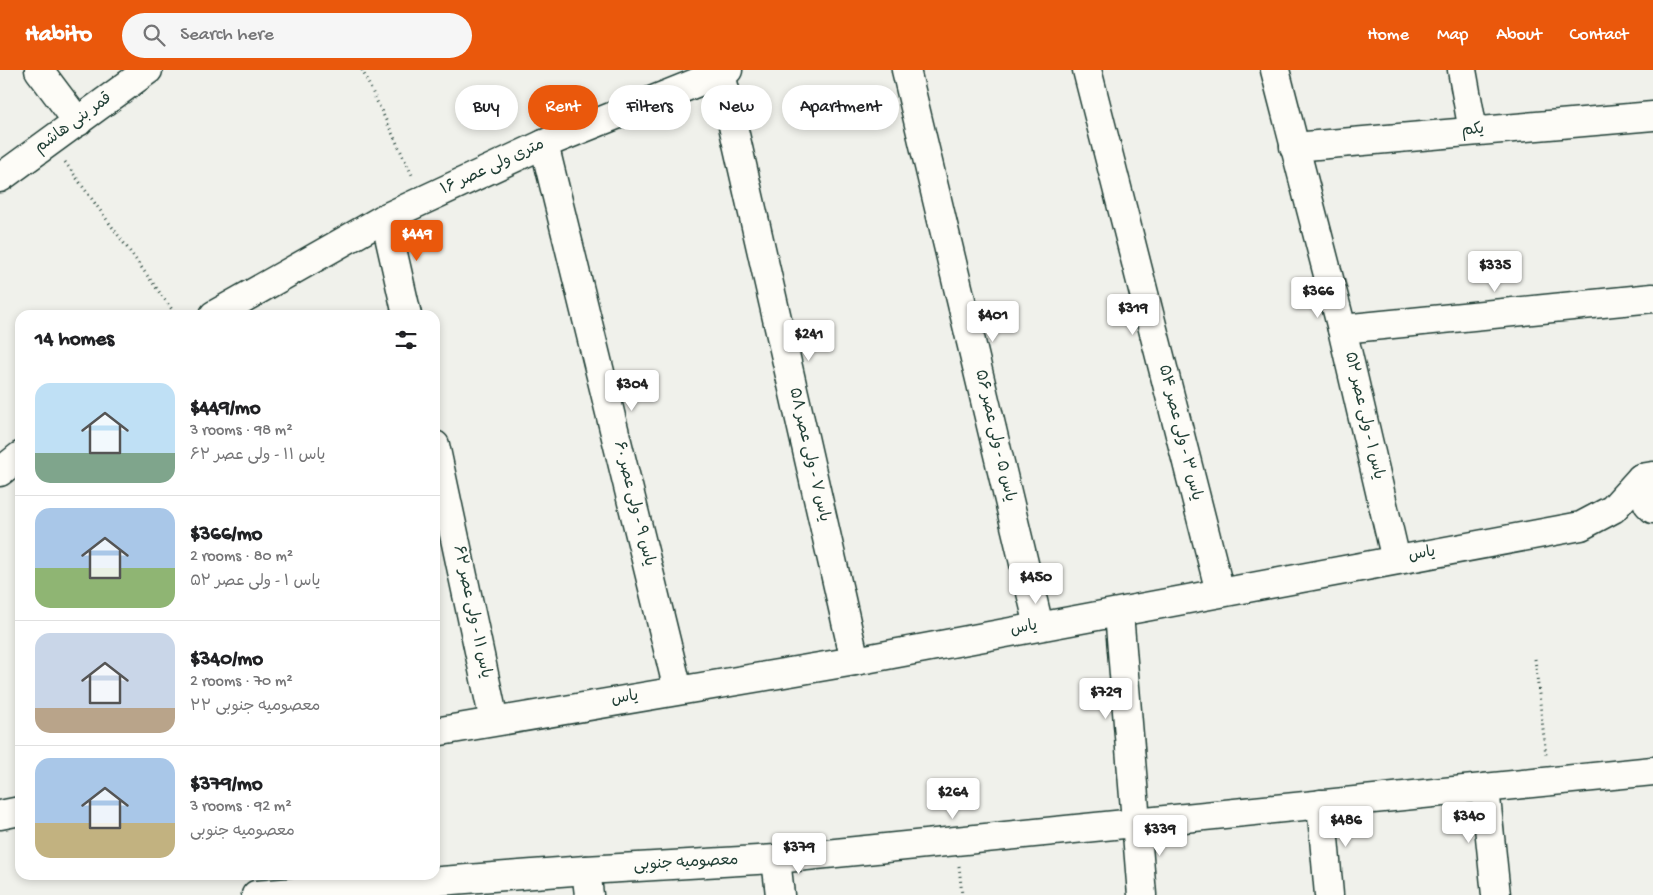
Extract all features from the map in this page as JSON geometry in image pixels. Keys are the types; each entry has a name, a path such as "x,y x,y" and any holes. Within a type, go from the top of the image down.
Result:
{"street":[{"path":"39,70 78,122"},
{"name":"قمر بنی هاشم","path":"0,178 148,70"},
{"name":"یاس ۵ - ولی عصر ۵۶","path":"906,70 1039,626"},
{"name":"یاس ۳ - ولی عصر ۵۴","path":"1087,70 1220,592"},
{"name":"یاس ۱ - ولی عصر ۵۲","path":"1275,70 1342,329 1396,560"},
{"path":"1462,70 1474,130"},
{"name":"۱۶ متری ولی عصر","path":"226,310 385,218 544,144 725,71"},
{"name":"یاس ۷ - ولی عصر ۵۸","path":"725,71 855,661"},
{"name":"یکم","path":"1294,147 1653,116"},
{"name":"یاس ۹ - ولی عصر ۶۰","path":"544,144 678,690"},
{"path":"385,218 406,310"},
{"path":"1342,329 1653,298"},
{"path":"0,472 15,460"},
{"name":"یاس ۱۱ - ولی عصر ۶۲","path":"440,468 494,720"},
{"path":"1647,477 1648,504 1653,509"},
{"name":"یاس","path":"440,731 494,720 855,661 1581,526 1613,510 1647,477"},
{"path":"1119,613 1142,895"},
{"name":"معصومیه جنوبی","path":"256,895 351,881 394,890 588,882 776,859 1653,771"},
{"path":"1485,788 1496,895"},
{"path":"1321,804 1329,895"},
{"path":"0,815 15,812"},
{"path":"776,859 780,895"}],"path":[{"path":"362,70 424,200"},
{"path":"51,142 172,310"},
{"path":"1535,659 1549,782"}]}
